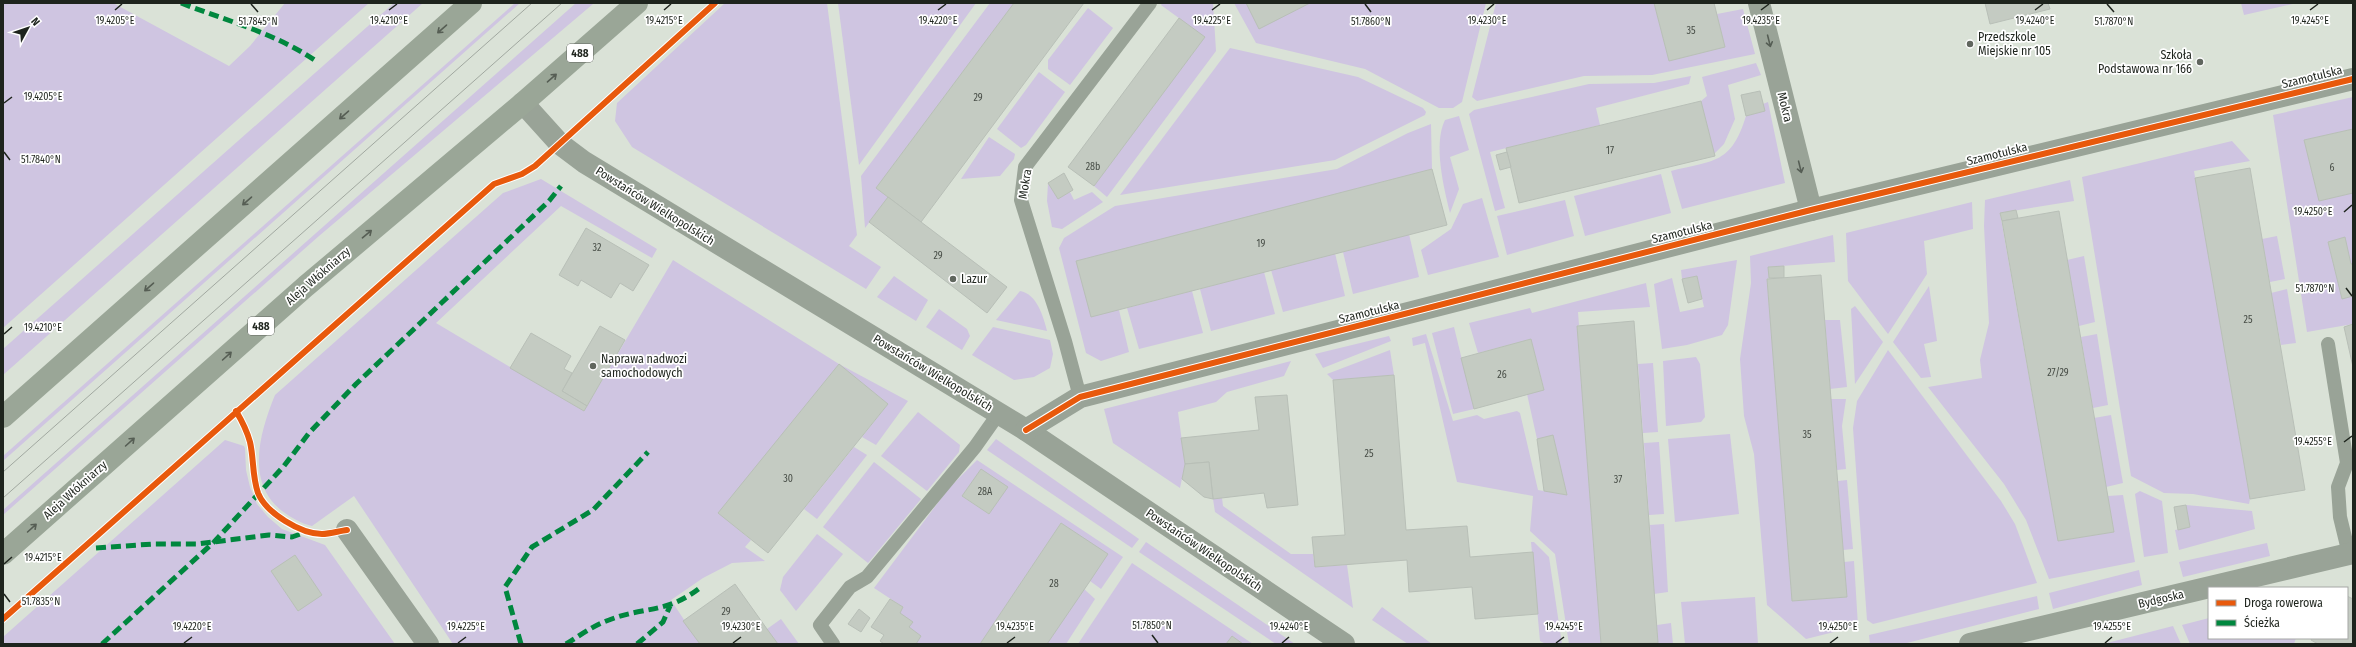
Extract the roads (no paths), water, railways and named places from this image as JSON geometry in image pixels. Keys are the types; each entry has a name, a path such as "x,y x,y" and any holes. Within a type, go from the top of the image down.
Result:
{"main road":[{"path":"3,417 471,3"},
{"name":"Aleja Włókniarzy","path":"3,554 306,286 523,103 637,3"}],"street":[{"name":"Mokra","path":"1759,3 1811,210"},
{"name":"Szamotulska","path":"1026,430 1080,397 1811,210 2353,79"},
{"name":"Powstańców Wielkopolskich","path":"523,103 560,144 608,177 1026,430 1344,644"},
{"path":"347,530 428,644"},
{"name":"Bydgoska","path":"2211,587 2351,554"},
{"name":"Bydgoska","path":"1970,644 2208,588"}],"lane":[{"name":"Mokra","path":"1080,397 1065,341 1021,200 1025,167 1150,3"},
{"path":"2328,344 2347,464 2338,487 2340,517 2351,554"},
{"path":"833,644 820,625 850,587 867,577 975,447 999,413"}],"tram line":[{"path":"3,472 532,3"},
{"path":"3,498 562,3"}],"place":[{"name":"Przedszkole Miejskie nr 105","path":"1970,44"},
{"name":"Szkoła Podstawowa nr 166","path":"2200,62"},
{"name":"Lazur","path":"953,279"},
{"name":"Naprawa nadwozi samochodowych","path":"593,366"}]}
